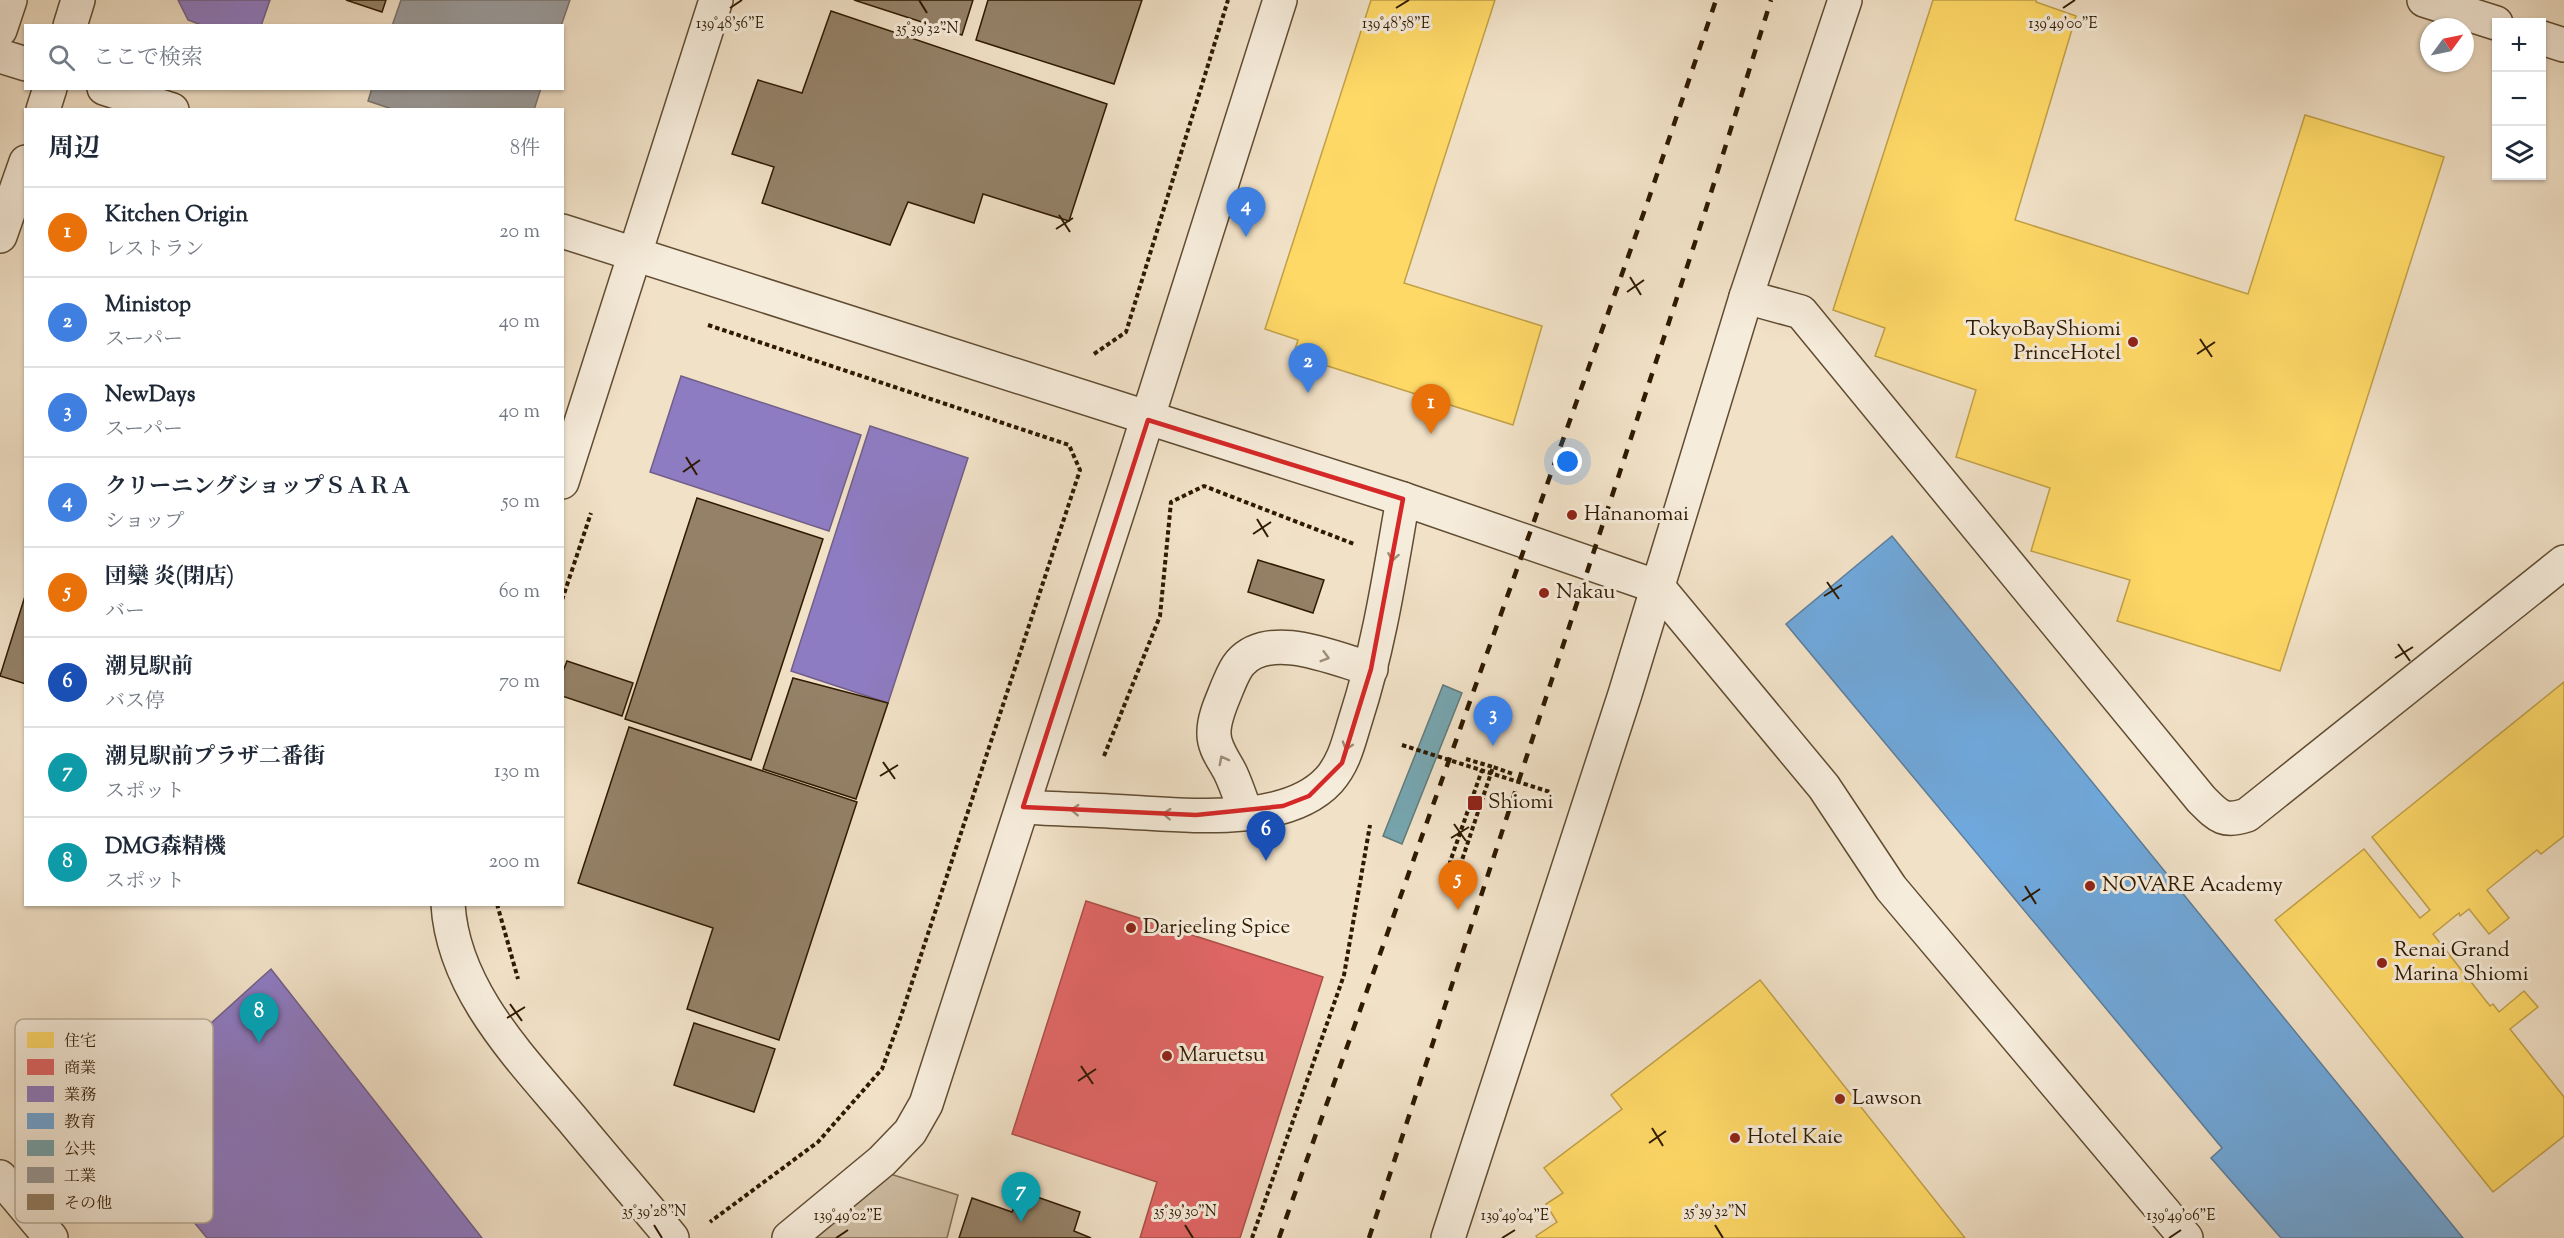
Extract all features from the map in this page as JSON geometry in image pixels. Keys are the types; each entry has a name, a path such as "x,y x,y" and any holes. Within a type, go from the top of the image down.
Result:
{"street":[{"path":"0,30 10,0"},
{"path":"71,24 78,0"},
{"path":"564,476 716,0"},
{"path":"789,1238 882,1161 910,1132 926,1104 1148,420 1280,0"},
{"path":"1448,1238 1658,587 1746,297 1845,0"},
{"path":"2424,0 2492,23"},
{"path":"2546,40 2564,45"},
{"path":"0,56 24,63"},
{"path":"44,108 49,90"},
{"path":"110,90 166,108"},
{"path":"0,236 24,168"},
{"path":"564,232 1148,420 1403,499 1658,587 1824,787 1891,888 2186,1238"},
{"path":"1746,297 1801,312 2201,799 2218,816 2232,820 2247,815 2564,562"},
{"path":"1023,807 1196,815 1246,813 1283,806 1309,796 1328,781 1342,763 1371,669 1403,499"},
{"path":"1246,813 1231,773 1219,754 1214,732 1218,710 1232,675 1240,663 1255,652 1272,647 1294,648 1371,669"},
{"path":"448,906 449,921 460,959 481,1004 514,1051 672,1238"},
{"path":"0,1177 15,1195"},
{"path":"38,1223 51,1238"}],"path":[{"path":"1084,351 1096,354 1126,332 1228,0"},
{"path":"703,323 1069,444 1080,470 882,1069 818,1142 711,1222 703,1214"},
{"path":"1104,756 1160,616 1171,502 1204,486 1360,546"},
{"path":"1402,745 1550,792"},
{"path":"1466,759 1513,774"},
{"path":"1482,770 1450,862 1460,866 1493,767"},
{"path":"1252,1238 1344,975 1370,825"},
{"path":"498,906 520,985"}],"highlighted area":[{"path":"1148,420 1403,499 1371,669 1342,763 1309,796 1283,806 1196,815 1023,807"}],"shaded area":[{"path":"887,1173 958,1195 947,1238 812,1238"}],"building: 住宅":[{"path":"1371,0 1495,0 1404,283 1542,326 1513,425 1293,355 1298,340 1265,329"},
{"name":"TokyoBayShiomi PrinceHotel","path":"1933,0 2036,0 2036,2 2076,16 2015,220 2248,294 2305,115 2444,157 2280,671 2117,621 2130,580 2031,551 2050,488 1956,457 1976,390 1875,356 1885,328 1833,310"},
{"name":"Renai Grand Marina Shiomi","path":"2564,682 2564,836 2541,854 2537,850 2487,890 2509,918 2489,934 2469,909 2460,916 2459,913 2433,934 2490,1006 2493,1004 2499,1012 2524,991 2538,1007 2510,1029 2564,1097 2564,1136 2493,1192 2275,920 2364,849 2420,918 2430,910 2372,837"},
{"name":"Hotel Kaie","path":"1760,980 1965,1238 1537,1238 1536,1236 1557,1222 1546,1204 1563,1193 1544,1168 1622,1109 1611,1095"}],"building: 商業":[{"name":"Maruetsu","path":"1086,901 1323,977 1240,1238 1140,1238 1157,1182 1012,1134"}],"building: 業務":[{"path":"178,0 270,0 262,24 199,24 188,20"},
{"path":"681,376 861,435 829,531 650,472"},
{"path":"870,426 968,458 888,703 791,671"},
{"path":"271,969 482,1238 207,1238 195,1223 213,1223 213,1021"}],"building: 教育":[{"name":"NOVARE Academy","path":"1892,536 2463,1238 2281,1238 2211,1158 2222,1148 1786,624"}],"building: 公共":[{"path":"1443,685 1462,693 1402,844 1383,836"}],"building: 工業":[{"path":"401,0 570,0 562,24 393,24"},
{"path":"371,90 540,90 535,108 389,108 368,101"}],"building: その他":[{"path":"346,0 386,0 382,12"},
{"path":"854,0 973,0 962,35"},
{"path":"988,0 1142,0 1114,84 976,40"},
{"path":"831,11 1107,104 1069,221 983,194 974,223 908,202 890,245 762,203 774,167 732,154 758,80 802,93"},
{"path":"697,498 823,539 751,760 625,719"},
{"path":"1258,560 1324,580 1313,613 1248,592"},
{"path":"24,599 24,683 0,676"},
{"path":"567,661 633,683 622,716 564,697 564,669"},
{"path":"793,678 888,703 856,799 763,769"},
{"path":"629,727 857,802 779,1040 687,1009 713,928 578,883"},
{"path":"694,1023 775,1049 754,1112 674,1085"},
{"path":"1020,1191 1080,1212 1074,1231 1091,1238 959,1238 972,1198 1012,1212"}],"railway":[{"path":"1279,1238 1649,198 1716,0"},
{"path":"1369,1238 1705,212 1771,0"}],"place":[{"name":"クリーニングショップＳＡＲＡ","path":"1246,237"},
{"name":"TokyoBayShiomi PrinceHotel","path":"2133,342"},
{"name":"Ministop","path":"1308,393"},
{"name":"Kitchen Origin","path":"1431,434"},
{"name":"Hananomai","path":"1572,515"},
{"name":"Nakau","path":"1544,593"},
{"name":"NewDays","path":"1493,746"},
{"name":"Shiomi","path":"1475,803"},
{"name":"潮見駅前","path":"1266,861"},
{"name":"NOVARE Academy","path":"2090,886"},
{"name":"団欒 炎(閉店)","path":"1458,910"},
{"name":"Darjeeling Spice","path":"1131,928"},
{"name":"Renai Grand Marina Shiomi","path":"2382,963"},
{"name":"DMG森精機","path":"259,1043"},
{"name":"Maruetsu","path":"1167,1056"},
{"name":"Lawson","path":"1840,1099"},
{"name":"Hotel Kaie","path":"1735,1138"},
{"name":"潮見駅前プラザ二番街","path":"1021,1222"}]}
